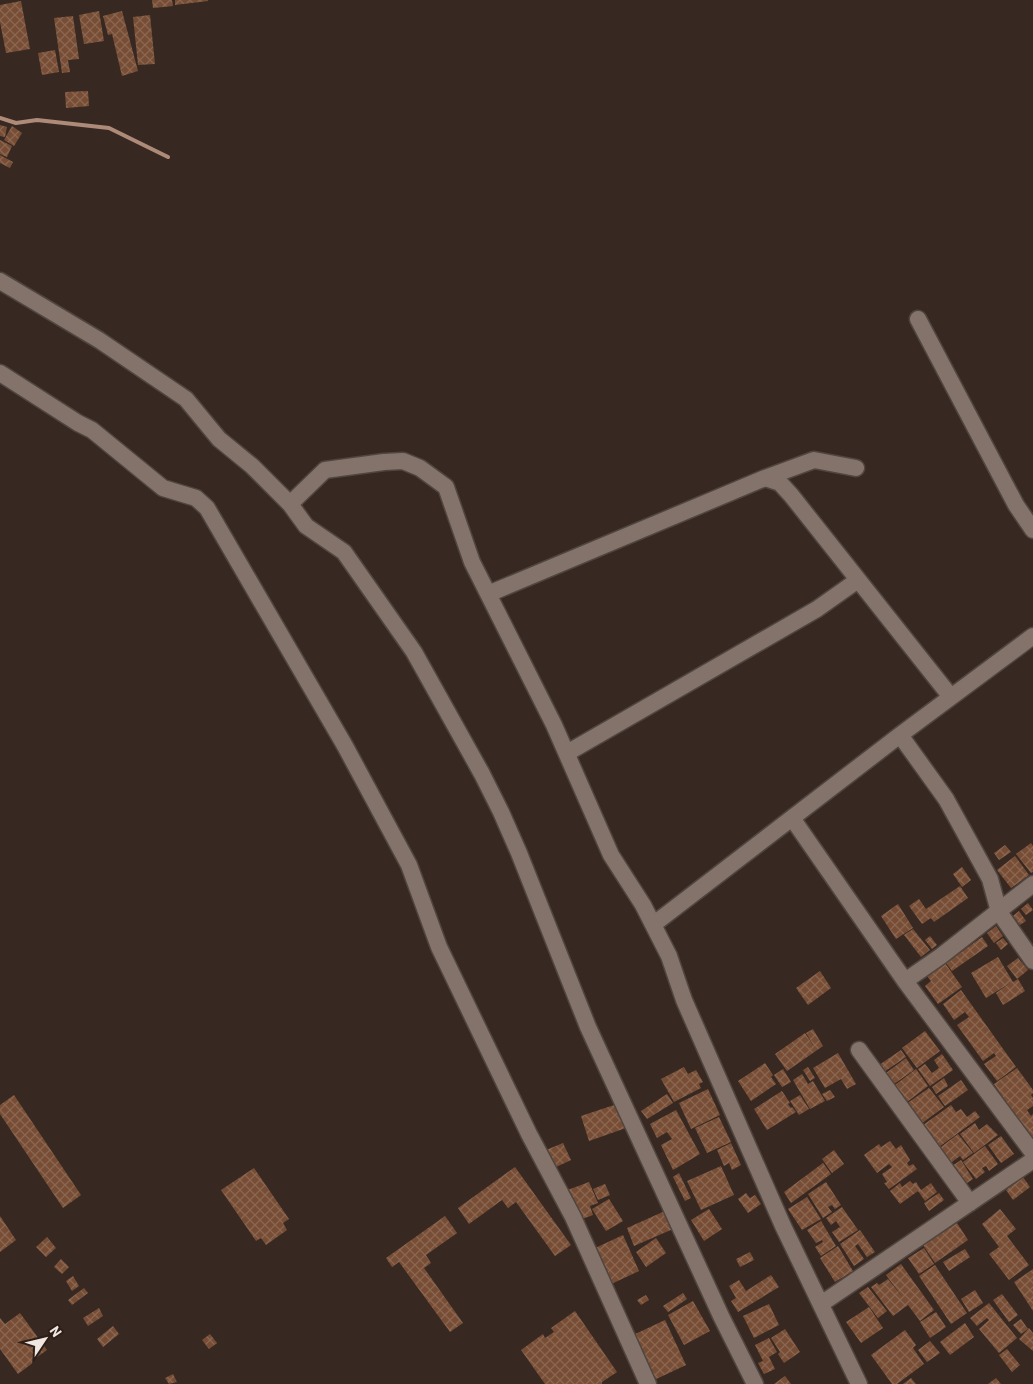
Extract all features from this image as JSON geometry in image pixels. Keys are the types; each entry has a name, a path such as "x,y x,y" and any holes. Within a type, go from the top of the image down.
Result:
{"street":[{"path":"0,281 99,340 186,399 219,439 252,466 290,504 306,526 344,552 414,652 482,774 519,853 588,1027 721,1316 755,1384"},
{"path":"918,319 1016,505 1033,530"},
{"path":"0,373 78,424 92,430 163,488 196,498 207,508 345,746 409,865 439,947 529,1134 573,1217 648,1384"},
{"path":"488,594 765,478 814,460 856,468"},
{"path":"290,504 325,470 404,461 420,468 446,487 472,562 554,725 611,855 654,924 669,956 684,1000 783,1226 859,1384"},
{"path":"765,478 780,484 951,697"},
{"path":"567,753 817,609 858,580"},
{"path":"654,924 900,735 1033,636"},
{"path":"900,735 946,799 990,879 999,912 1033,961"},
{"path":"792,818 905,981 1033,1153"},
{"path":"905,981 941,956 1033,884"},
{"path":"859,1050 970,1203"},
{"path":"821,1304 1033,1160"}],"building":[{"path":"152,0 172,0 173,6 153,8"},
{"path":"175,0 208,0 208,1 175,5"},
{"path":"21,1 30,49 6,53 0,22 0,5"},
{"path":"99,11 104,41 84,44 79,15"},
{"path":"122,11 138,71 122,76 112,34 108,35 103,16"},
{"path":"150,15 155,64 138,65 133,17"},
{"path":"73,16 79,59 68,60 70,72 62,73 54,18"},
{"path":"55,50 59,72 42,75 38,53"},
{"path":"88,91 89,106 66,108 65,92"},
{"path":"0,125 7,127 5,137 0,136"},
{"path":"12,126 22,133 14,146 4,140"},
{"path":"0,140 12,146 7,157 0,154"},
{"path":"0,155 13,162 10,168 0,163"},
{"path":"1031,843 1033,846 1033,872 1031,873 1016,854"},
{"path":"1005,845 1011,852 999,860 994,853"},
{"path":"1015,856 1029,875 1011,888 997,870"},
{"path":"962,867 971,880 962,887 953,874"},
{"path":"960,886 968,898 934,922 931,918 922,924 909,906 919,899 926,909"},
{"path":"1028,903 1033,910 1026,915 1021,909"},
{"path":"898,904 913,928 896,939 881,916"},
{"path":"1019,911 1026,921 1020,925 1013,916"},
{"path":"996,926 1003,936 994,943 987,933"},
{"path":"913,929 930,950 921,957 904,935"},
{"path":"930,936 937,945 932,949 925,940"},
{"path":"982,937 988,946 952,971 946,963"},
{"path":"1003,938 1008,944 1001,950 996,943"},
{"path":"998,957 1013,982 1018,979 1025,991 1003,1005 996,993 1010,983 986,998 971,973"},
{"path":"1018,958 1028,970 1017,979 1007,966"},
{"path":"945,963 962,987 938,1004 925,986 931,981 927,976"},
{"path":"820,971 831,988 808,1005 796,988"},
{"path":"961,990 1016,1067 997,1081 984,1064 996,1056 994,1053 983,1061 957,1025 969,1017 965,1012 954,1020 943,1004"},
{"path":"813,1029 823,1046 787,1071 775,1054 805,1033 815,1048 806,1033"},
{"path":"925,1031 940,1051 917,1068 902,1048"},
{"path":"901,1050 906,1057 884,1072 879,1065"},
{"path":"838,1053 856,1084 847,1089 841,1079 825,1088 813,1068"},
{"path":"942,1054 953,1070 930,1086 918,1069 925,1064 932,1073 939,1068 934,1060"},
{"path":"906,1058 914,1070 894,1084 886,1073"},
{"path":"765,1063 773,1075 771,1077 776,1084 751,1101 738,1081"},
{"path":"684,1067 688,1074 696,1070 703,1082 699,1084 701,1088 674,1102 661,1079"},
{"path":"808,1067 815,1078 810,1081 803,1070"},
{"path":"1017,1068 1033,1090 1031,1095 1033,1106 1027,1110 1031,1116 1033,1114 1033,1141 994,1084"},
{"path":"783,1069 791,1082 782,1087 774,1075"},
{"path":"916,1069 928,1086 907,1102 895,1085"},
{"path":"802,1074 808,1084 813,1081 825,1101 810,1109 793,1080"},
{"path":"944,1078 948,1086 936,1094 932,1087"},
{"path":"961,1080 968,1090 945,1106 938,1096"},
{"path":"929,1088 944,1107 921,1124 906,1104"},
{"path":"708,1089 720,1115 691,1129 679,1103"},
{"path":"830,1090 835,1097 827,1101 822,1094"},
{"path":"782,1091 790,1103 788,1104 796,1112 767,1130 754,1109"},
{"path":"667,1094 673,1103 647,1119 641,1111"},
{"path":"14,1095 81,1195 63,1208 0,1114 0,1105"},
{"path":"800,1095 809,1109 799,1115 790,1101"},
{"path":"617,1104 626,1128 589,1141 581,1116"},
{"path":"951,1105 956,1112 961,1109 967,1117 975,1111 980,1117 939,1147 923,1125"},
{"path":"676,1110 700,1154 673,1170 661,1145 672,1139 667,1132 657,1138 650,1124"},
{"path":"719,1117 731,1142 707,1153 695,1128"},
{"path":"975,1123 979,1130 987,1124 998,1135 974,1153 960,1134"},
{"path":"958,1134 973,1153 963,1160 960,1156 948,1165 937,1150"},
{"path":"1001,1136 1014,1154 1001,1163 988,1145"},
{"path":"890,1141 896,1149 901,1145 910,1160 907,1163 909,1166 913,1164 917,1169 889,1189 884,1183 887,1182 882,1174 892,1167 889,1164 877,1173 864,1155 879,1144 881,1147"},
{"path":"563,1143 571,1160 554,1168 546,1150"},
{"path":"731,1143 741,1165 732,1170 729,1163 724,1166 717,1150"},
{"path":"985,1146 998,1164 989,1171 986,1166 982,1168 985,1172 976,1179 963,1162"},
{"path":"834,1150 844,1164 832,1173 822,1159"},
{"path":"961,1160 973,1179 961,1187 949,1168"},
{"path":"823,1163 831,1174 791,1203 784,1192"},
{"path":"721,1166 734,1195 701,1210 687,1181"},
{"path":"515,1167 571,1245 555,1256 516,1202 508,1208 502,1200 469,1224 458,1208"},
{"path":"254,1168 289,1219 283,1223 287,1230 266,1245 261,1238 256,1241 221,1190"},
{"path":"679,1173 691,1198 685,1201 673,1177"},
{"path":"1023,1177 1030,1187 1013,1200 1006,1190"},
{"path":"910,1181 913,1184 916,1182 921,1190 931,1183 937,1192 925,1201 918,1191 900,1204 890,1191 900,1183 902,1187"},
{"path":"589,1182 598,1203 590,1206 593,1215 577,1221 565,1191"},
{"path":"826,1182 841,1205 835,1209 832,1205 828,1207 832,1212 823,1218 808,1194"},
{"path":"605,1184 610,1195 598,1200 593,1189"},
{"path":"746,1193 750,1198 755,1195 761,1204 748,1213 738,1199"},
{"path":"939,1193 944,1200 929,1211 924,1203"},
{"path":"807,1197 821,1219 802,1230 788,1209"},
{"path":"609,1199 623,1221 606,1231 592,1209"},
{"path":"842,1207 858,1230 839,1242 832,1232 840,1227 836,1221 831,1225 826,1218"},
{"path":"709,1209 722,1229 704,1241 691,1220"},
{"path":"1000,1209 1016,1229 1007,1236 1029,1265 1009,1280 989,1254 999,1247 982,1224"},
{"path":"665,1211 673,1229 634,1246 627,1228"},
{"path":"0,1216 16,1240 0,1252"},
{"path":"445,1216 457,1233 426,1255 431,1263 424,1268 463,1323 450,1332 399,1262 392,1267 386,1258"},
{"path":"821,1221 836,1246 821,1256 815,1247 823,1242 822,1240 816,1243 807,1230"},
{"path":"957,1223 968,1240 935,1263 923,1245"},
{"path":"860,1230 875,1252 867,1257 858,1244 855,1246 864,1259 854,1266 840,1244"},
{"path":"623,1235 639,1271 607,1286 591,1250"},
{"path":"47,1237 56,1248 46,1257 36,1247"},
{"path":"656,1238 666,1253 646,1267 636,1252"},
{"path":"838,1246 853,1271 835,1282 820,1258"},
{"path":"924,1248 934,1264 919,1274 908,1258"},
{"path":"965,1249 970,1257 949,1271 943,1262"},
{"path":"750,1252 754,1260 740,1267 736,1259"},
{"path":"61,1259 69,1267 62,1274 54,1267"},
{"path":"901,1264 934,1310 920,1321 908,1305 893,1316 871,1287 877,1283 879,1285 888,1279 904,1299 886,1275"},
{"path":"935,1265 967,1313 951,1324 919,1276"},
{"path":"1033,1269 1033,1311 1014,1282"},
{"path":"771,1275 779,1287 738,1312 731,1301 736,1298 729,1286 739,1280 746,1291"},
{"path":"73,1276 79,1286 72,1291 66,1281"},
{"path":"868,1287 887,1311 878,1318 859,1293"},
{"path":"84,1288 88,1293 72,1305 68,1300"},
{"path":"975,1290 983,1303 969,1312 961,1299"},
{"path":"683,1293 687,1299 668,1312 663,1306"},
{"path":"1002,1294 1018,1315 1009,1322 993,1300"},
{"path":"646,1295 649,1300 641,1305 637,1300"},
{"path":"693,1301 710,1331 684,1345 668,1315"},
{"path":"989,1303 1017,1338 999,1353 979,1329 989,1320 987,1318 977,1326 970,1318"},
{"path":"769,1304 779,1325 754,1338 743,1316"},
{"path":"869,1307 883,1328 861,1343 846,1322"},
{"path":"99,1308 103,1316 88,1326 83,1318"},
{"path":"575,1311 617,1372 602,1382 602,1384 545,1384 521,1350 543,1334 545,1338 554,1332 551,1328"},
{"path":"936,1312 946,1327 930,1338 920,1322"},
{"path":"20,1313 47,1350 18,1374 0,1349 0,1318 5,1324"},
{"path":"1021,1319 1028,1329 1021,1334 1013,1325"},
{"path":"665,1320 686,1365 652,1381 631,1336"},
{"path":"965,1323 974,1337 950,1355 940,1342"},
{"path":"113,1326 119,1334 103,1347 97,1339"},
{"path":"1029,1328 1033,1333 1033,1351 1019,1339"},
{"path":"785,1329 800,1352 784,1363 778,1354 780,1352 771,1338"},
{"path":"905,1330 916,1345 913,1348 924,1364 897,1384 892,1384 871,1355"},
{"path":"210,1334 217,1343 209,1349 202,1340"},
{"path":"769,1338 777,1352 769,1357 775,1369 764,1374 758,1363 763,1361 755,1345"},
{"path":"930,1341 940,1353 927,1362 918,1350"},
{"path":"1007,1349 1020,1365 1012,1372 999,1355"},
{"path":"173,1374 177,1382 169,1384 165,1378"},
{"path":"785,1376 791,1384 774,1384"},
{"path":"911,1378 916,1384 903,1384"},
{"path":"996,1378 1001,1384 988,1384"}],"waterway":[{"path":"0,118 16,123 37,120 109,128 168,157"}]}
